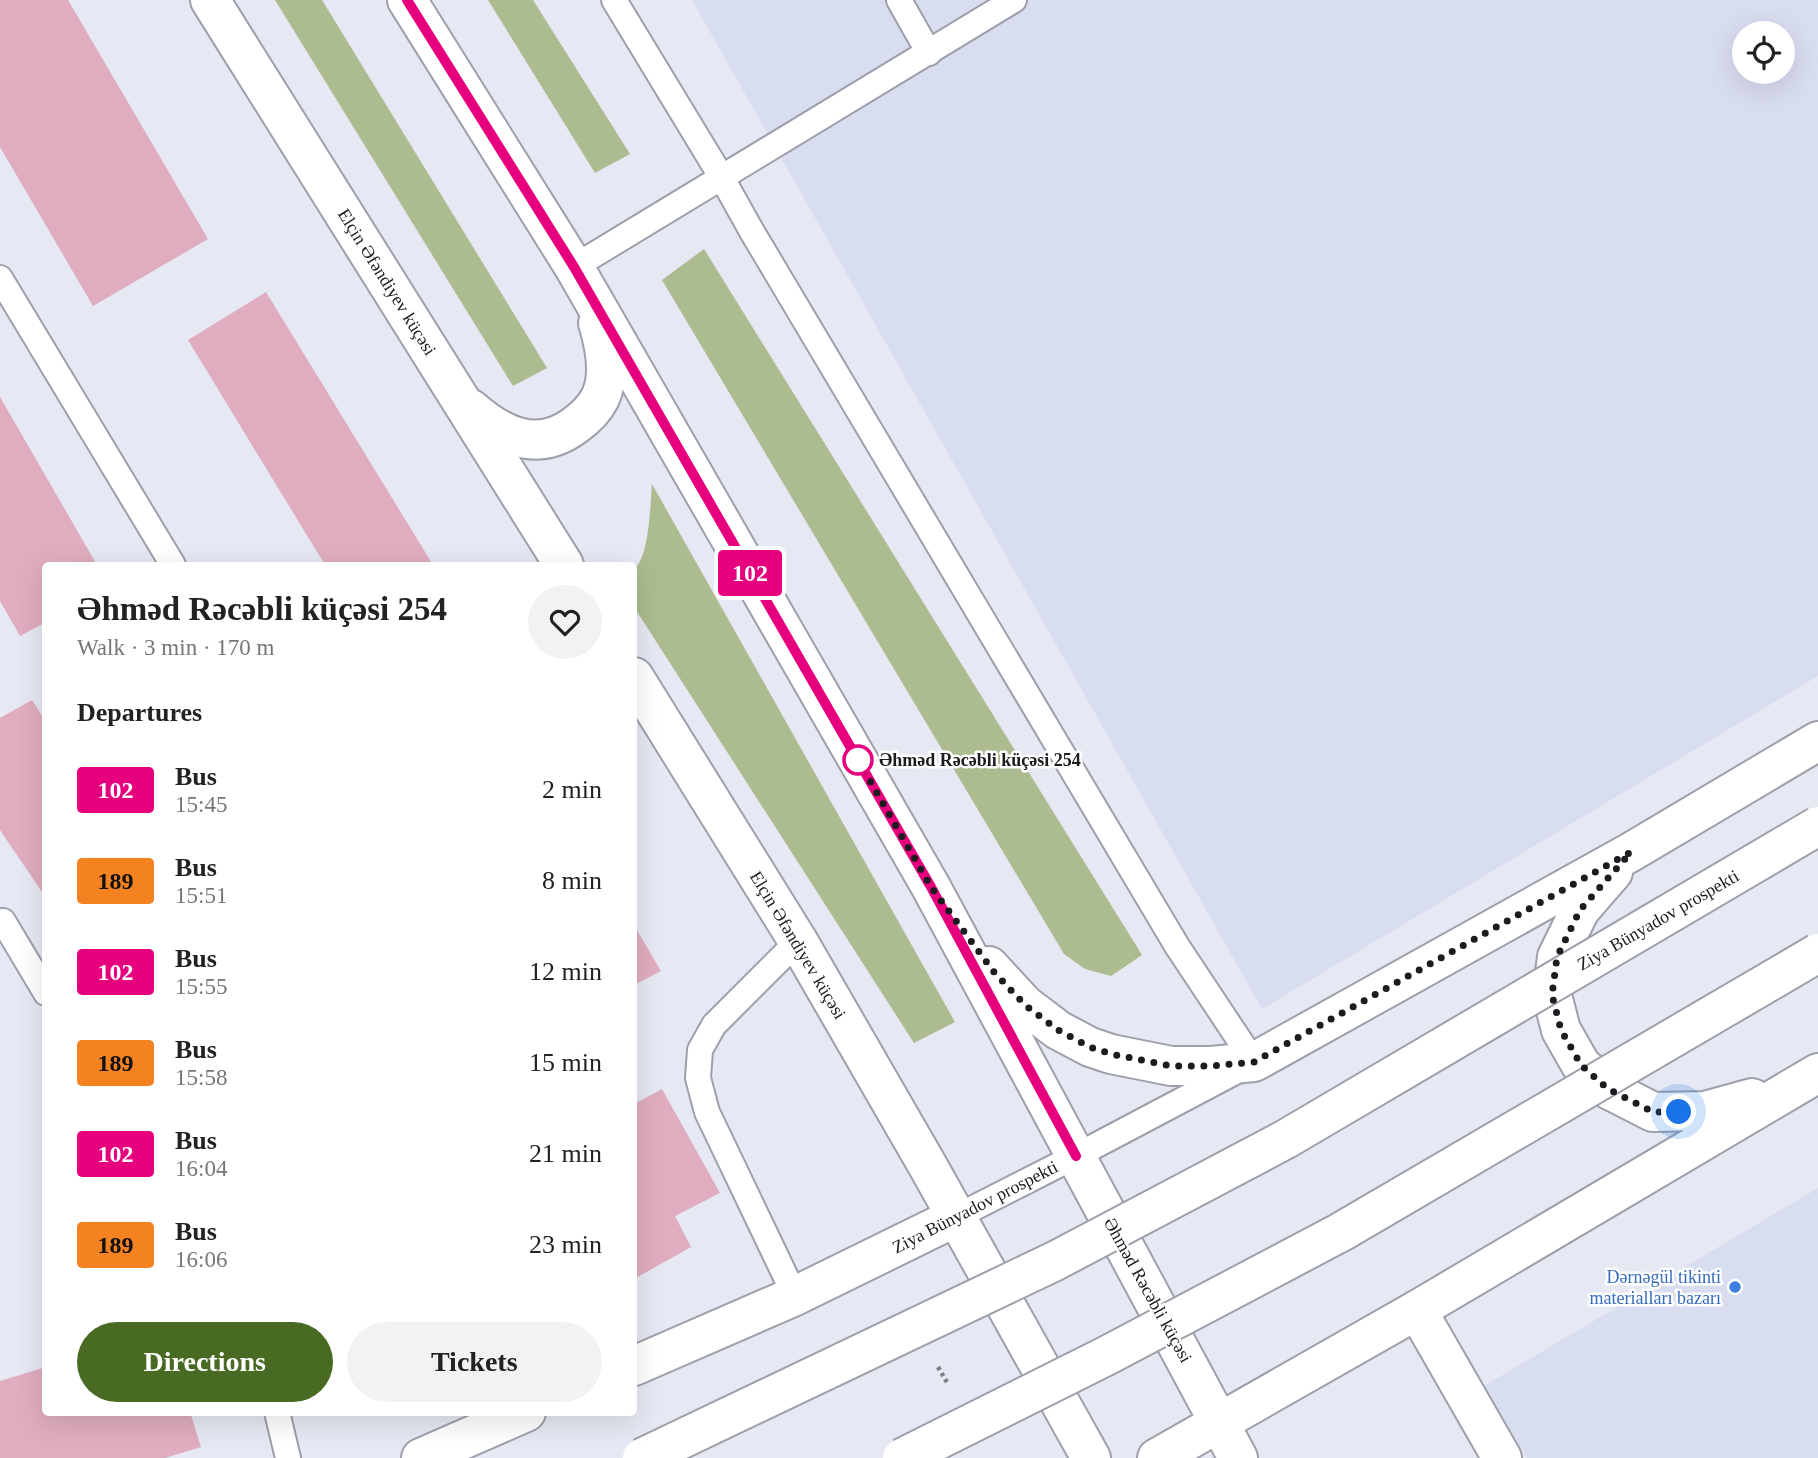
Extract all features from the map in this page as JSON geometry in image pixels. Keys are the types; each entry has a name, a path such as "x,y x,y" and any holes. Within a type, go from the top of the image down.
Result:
{"main road":[{"name":"Elçin Əfəndiyev küçəsi","path":"210,0 562,562"},
{"path":"407,0 574,267 931,887 1076,1156"},
{"path":"461,400 487,423 510,436 538,441 563,434 586,417 600,398 605,376 605,346 574,267"},
{"name":"Elçin Əfəndiyev küçəsi","path":"637,682 798,941 956,1217"},
{"name":"Ziya Bünyadov prospekti","path":"1254,1062 1631,852 1818,741"},
{"name":"Ziya Bünyadov prospekti","path":"642,1458 1055,1261 1286,1139 1818,826"},
{"path":"1631,852 1580,910 1557,957 1552,995 1561,1030 1581,1065 1608,1089 1653,1112 1705,1111 1808,1079"},
{"path":"931,887 994,972 1025,1005 1058,1030 1090,1047 1111,1054 1171,1066 1254,1062"},
{"path":"902,1458 1106,1356 1341,1232 1818,953"},
{"path":"1157,1458 1417,1310 1808,1079"},
{"name":"Əhməd Rəcəbli küçəsi","path":"1076,1156 1238,1458"},
{"path":"956,1217 1091,1458"},
{"name":"Ziya Bünyadov prospekti","path":"637,1365 795,1296 956,1217"},
{"path":"1417,1310 1502,1458"},
{"path":"421,1458 517,1416"}],"lane":[{"path":"614,0 1177,946 1254,1062"},
{"path":"899,0 929,53"},
{"path":"574,267 1014,0"},
{"path":"0,278 171,562"},
{"path":"3,920 42,986"},
{"path":"795,1296 707,1112 698,1078 700,1050 714,1025 798,941"},
{"name":"Ziya Bünyadov prospekti","path":"956,1217 1254,1062"},
{"path":"278,1416 288,1458"}],"shaded area":[{"path":"692,0 1818,0 1818,676 1262,1009"},
{"name":"Dərnəgül tikinti materialları bazarı","path":"1818,1188 1818,1458 1527,1458 1484,1386"}],"green space":[{"path":"275,0 322,0 547,368 513,386"},
{"path":"488,0 533,0 630,154 595,173"},
{"path":"704,249 1142,955 1111,976 1085,969 1064,954 662,280"},
{"path":"652,484 955,1022 914,1043 637,612 637,566 646,542"}],"building":[{"path":"0,0 68,0 208,239 93,306 0,147"},
{"path":"266,292 431,562 323,562 188,340"},
{"path":"0,397 95,562 42,562 42,624 20,636 0,601"},
{"path":"32,700 42,716 42,892 0,830 0,718"},
{"path":"637,930 661,971 637,983"},
{"path":"662,1089 720,1193 675,1216 691,1247 637,1277 637,1102"},
{"path":"42,1368 42,1416 191,1416 201,1447 165,1458 0,1458 0,1381"}],"bus line":[{"name":"102","path":"407,0 574,267 931,887 1076,1156"}],"place":[{"name":"Əhməd Rəcəbli küçəsi 254","path":"858,760"},
{"name":"Dərnəgül tikinti materialları bazarı","path":"1735,1287"}],"route":[{"path":"858,760 931,887 994,972 1025,1005 1058,1030 1090,1047 1171,1066 1254,1062 1631,852 1580,910 1557,957 1552,995 1561,1030 1581,1065 1608,1089 1653,1112 1679,1112"}]}
